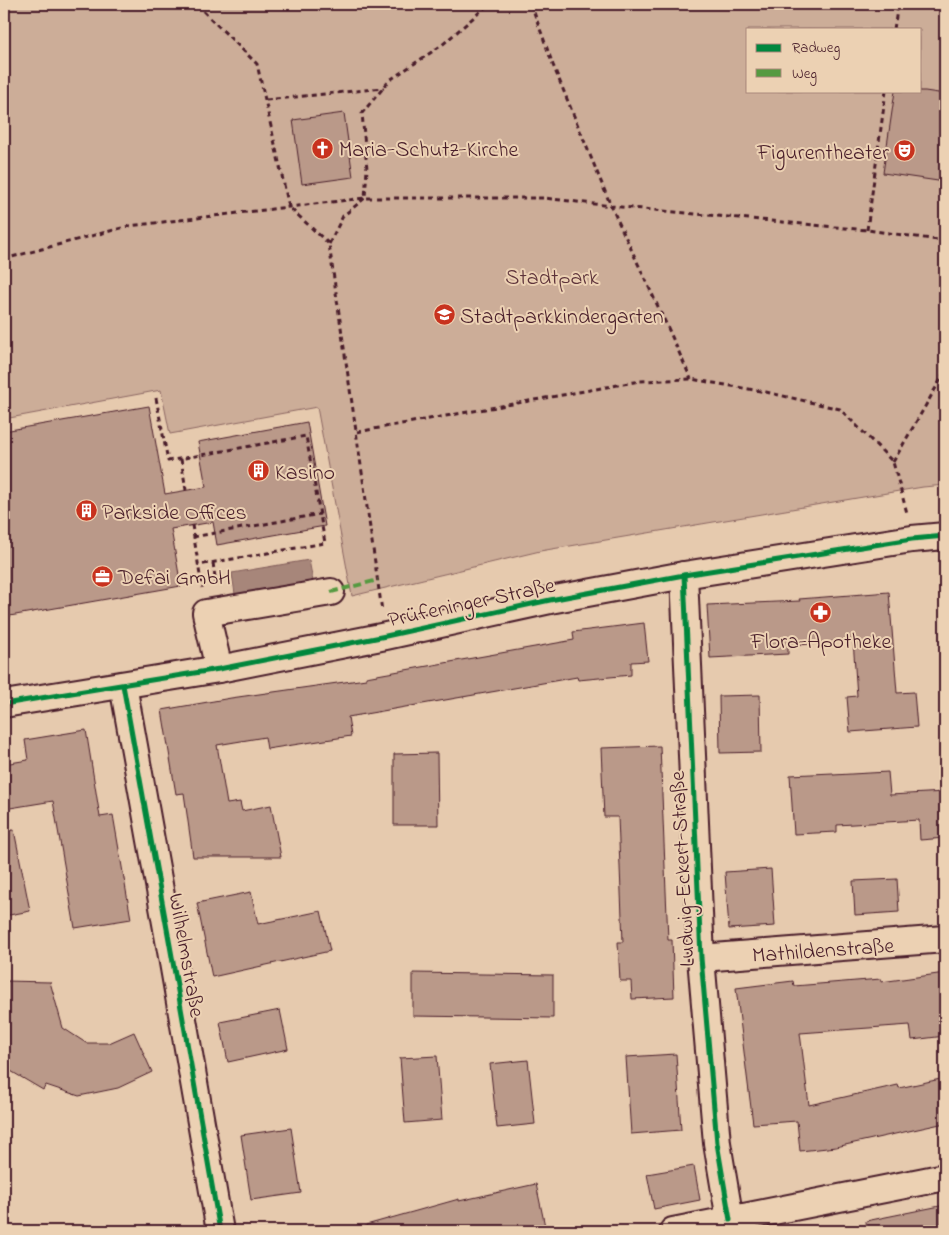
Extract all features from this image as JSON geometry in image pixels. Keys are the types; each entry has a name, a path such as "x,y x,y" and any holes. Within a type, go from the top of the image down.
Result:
{"street":[{"name":"Prüfeninger Straße","path":"4,704 219,669 386,636 550,600 684,576 912,539 945,536"},
{"name":"Ludwig-Eckert-Straße","path":"684,576 702,958 717,1143 730,1220"},
{"path":"219,669 206,613 331,592"},
{"name":"Wilhelmstraße","path":"122,685 220,1231"},
{"name":"Mathildenstraße","path":"702,958 945,939"},
{"path":"673,1231 945,1178"}],"path":[{"path":"198,4 257,64 289,207 329,244"},
{"path":"386,636 329,244 343,216 365,198 367,169 362,113 390,80 442,45 489,4"},
{"path":"531,4 611,206 691,379"},
{"path":"894,28 898,4"},
{"path":"266,100 384,88"},
{"path":"867,230 886,92"},
{"path":"4,259 129,226 365,198 544,198 867,230 945,241"},
{"path":"894,462 945,372"},
{"path":"356,432 640,381 691,379 766,392 840,409 894,462 912,539"},
{"path":"156,398 168,461 306,436 325,543 198,566"},
{"path":"181,459 186,490"},
{"path":"193,537 320,514"},
{"path":"192,525 202,589 217,587 212,563"}],"green space":[{"name":"Stadtpark","path":"4,4 945,4 945,485 923,487 540,551 352,596 317,407 170,434 161,390 4,419"}],"shaded area":[{"path":"309,560 313,581 235,594 232,573"}],"building":[{"name":"Figurentheater","path":"925,91 945,94 945,182 883,173 895,92"},
{"name":"Maria-Schutz-Kirche","path":"344,113 353,177 302,184 293,120"},
{"name":"Parkside Offices","path":"149,406 165,494 206,487 198,442 307,422 325,526 217,545 213,522 171,529 181,586 4,617 4,431"},
{"path":"889,592 897,693 914,692 917,727 850,732 847,697 857,696 853,640 788,646 788,654 710,658 707,605 800,601 799,599"},
{"path":"644,623 648,661 631,662 631,675 578,680 577,677 348,717 351,736 267,749 265,737 217,745 227,804 240,802 242,811 271,805 281,857 193,857 184,793 176,794 162,710 366,679 366,677 574,640 573,632"},
{"path":"760,695 761,752 720,753 719,696"},
{"path":"86,730 100,817 113,815 131,919 75,928 53,801 4,809 4,764 28,760 25,740"},
{"path":"660,746 668,940 672,940 674,997 632,999 631,981 620,981 618,942 623,942 618,817 604,817 601,748"},
{"path":"437,753 438,825 394,825 394,754"},
{"path":"888,772 890,795 945,792 945,838 920,840 919,820 837,825 837,832 794,834 790,775"},
{"path":"14,830 30,911 4,916 4,831"},
{"path":"771,869 775,926 729,929 725,872"},
{"path":"897,879 899,912 855,915 853,881"},
{"path":"251,892 258,924 321,911 330,951 212,977 197,903"},
{"path":"413,973 553,975 553,1018 413,1016"},
{"path":"945,973 945,1036 912,1040 910,1025 800,1033 809,1105 898,1085 899,1088 945,1078 945,1123 836,1147 800,1151 797,1121 753,1124 736,988 793,981 794,986 881,979 881,982"},
{"path":"5,981 50,982 63,1028 86,1043 109,1043 134,1032 152,1072 118,1088 79,1096 46,1085 43,1090 9,1070 4,1065"},
{"path":"280,1010 288,1049 228,1062 220,1022"},
{"path":"676,1054 681,1130 631,1134 626,1057"},
{"path":"437,1056 442,1120 405,1123 400,1058"},
{"path":"528,1060 535,1124 497,1128 490,1064"},
{"path":"291,1128 301,1193 251,1200 241,1135"},
{"path":"694,1166 700,1200 654,1209 647,1174"},
{"path":"536,1184 546,1231 367,1231 366,1225 459,1199 459,1201"},
{"path":"945,1205 945,1231 867,1231 866,1221"}],"marked path":[{"path":"331,592 378,580"}],"cycle path":[{"path":"4,704 219,669 386,636 550,600 684,575 912,539 945,536"},
{"path":"684,575 701,958 717,1143 730,1220"},
{"path":"123,685 220,1231"}],"place":[{"name":"Maria-Schutz-Kirche","path":"323,148"},
{"name":"Figurentheater","path":"905,151"},
{"name":"Stadtparkkindergarten","path":"444,315"},
{"name":"Kasino","path":"259,471"},
{"name":"Parkside Offices","path":"86,511"},
{"name":"Defai GmbH","path":"102,576"},
{"name":"Flora-Apotheke","path":"821,613"}]}
